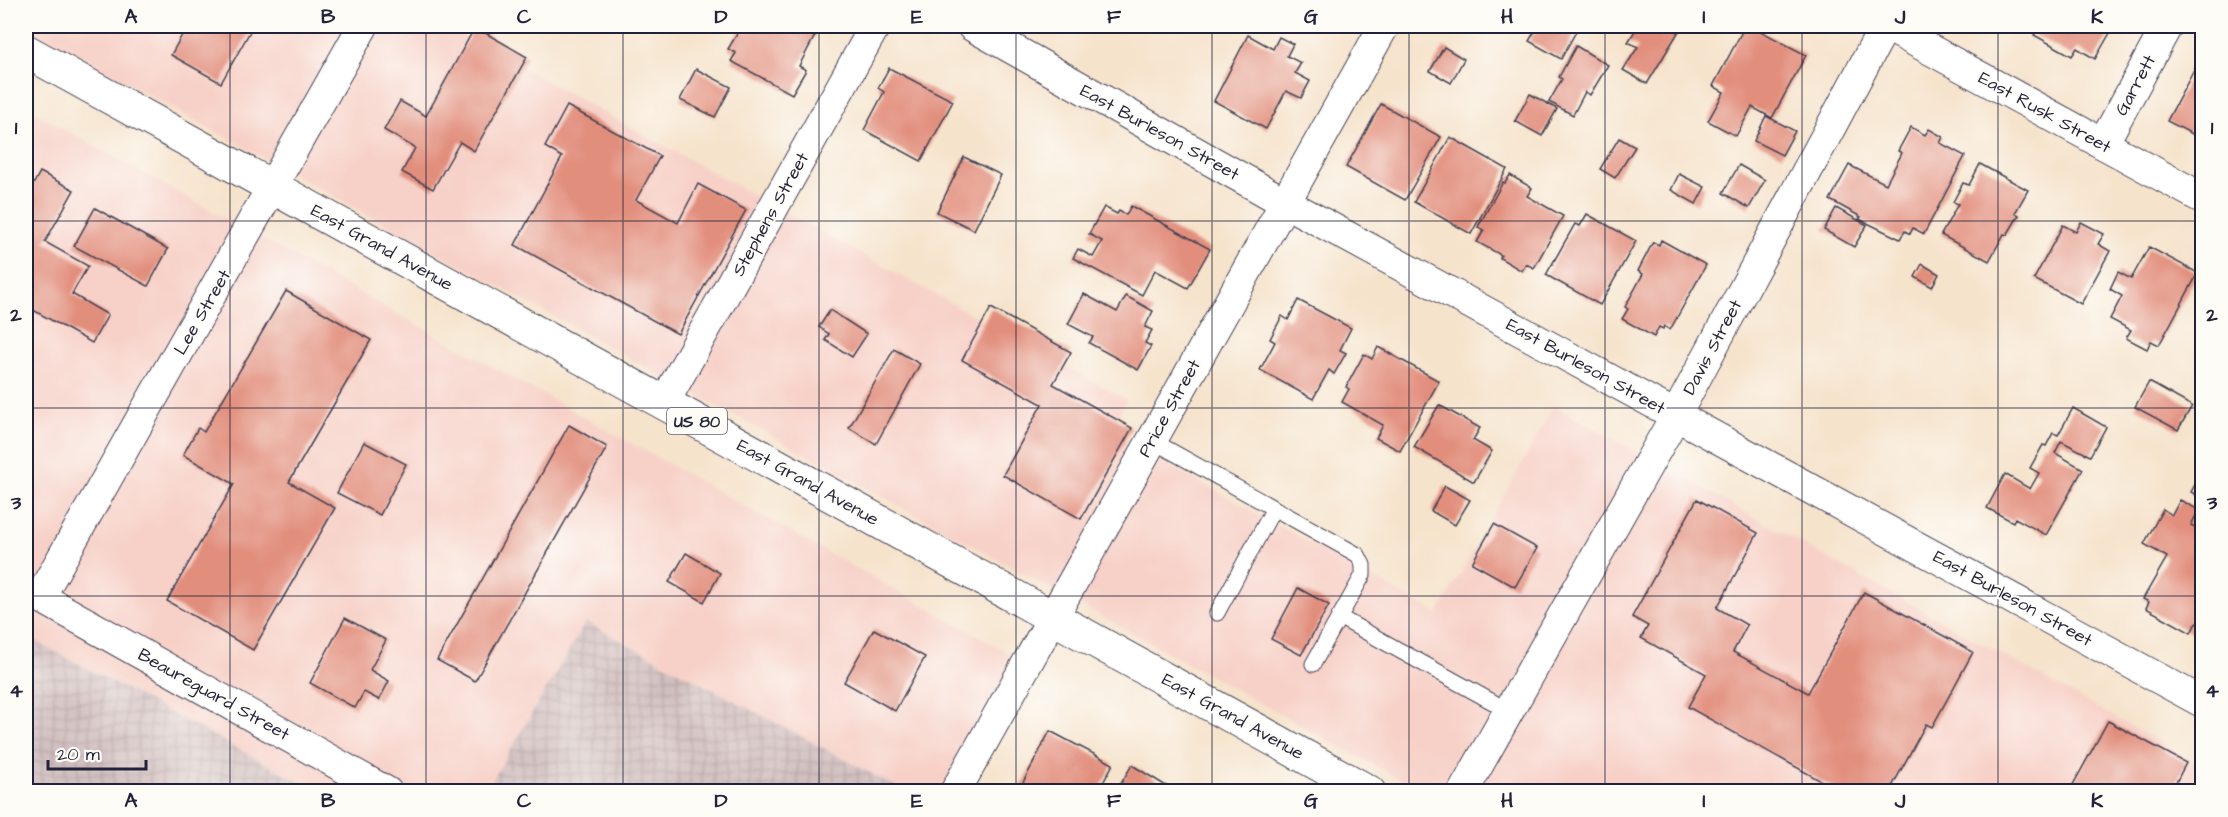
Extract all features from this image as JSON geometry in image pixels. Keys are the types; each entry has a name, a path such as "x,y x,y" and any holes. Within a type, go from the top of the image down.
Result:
{"highway":[{"name":"East Grand Avenue","path":"26,51 1369,792"}],"street":[{"name":"Lee Street","path":"40,597 363,26"},
{"name":"Stephens Street","path":"664,403 875,26"},
{"name":"East Burleson Street","path":"972,26 1284,202 2202,702"},
{"name":"Price Street","path":"955,792 1384,26"},
{"name":"East Rusk Street","path":"1886,26 2202,198"},
{"name":"Davis Street","path":"1463,792 1676,415 1886,26"},
{"name":"Garrett","path":"2103,144 2167,26"},
{"name":"Beaureguard Street","path":"40,597 387,792"}],"lane":[{"path":"1151,440 1358,555 1363,565 1363,575 1313,664"},
{"path":"1217,613 1274,508"},
{"path":"1339,617 1509,711"}],"shaded area":[{"path":"26,26 446,26 1127,400 1110,432 1438,614 1554,406 2202,766 2202,791 1421,791"},
{"path":"26,108 1020,659 946,791 904,791 586,622 486,792 317,791 26,636"},
{"path":"586,622 904,791 486,791"},
{"path":"26,636 317,791 26,791"}],"building":[{"path":"187,26 253,26 221,83 171,55"},
{"path":"751,26 820,26 799,66 806,70 792,94 731,61 736,53 728,49 740,29 747,33"},
{"path":"1538,26 1579,26 1561,59 1529,41"},
{"path":"1638,26 1682,26 1647,84 1623,70 1638,47 1628,42"},
{"path":"1745,26 1751,26 1806,55 1772,118 1752,107 1736,136 1708,121 1724,92 1713,86"},
{"path":"2040,26 2114,26 2095,59 2077,48 2072,56 2034,35"},
{"path":"475,27 527,57 474,151 460,142 433,189 402,172 415,148 384,130 400,101 426,116"},
{"path":"1248,35 1273,49 1279,37 1293,44 1287,56 1301,63 1295,73 1310,81 1301,98 1286,91 1266,129 1214,101"},
{"path":"1576,46 1608,65 1590,95 1585,92 1573,115 1549,102 1562,79 1559,77"},
{"path":"1444,47 1464,59 1451,83 1430,71"},
{"path":"2202,55 2202,133 2200,138 2167,121"},
{"path":"889,68 953,101 921,161 864,130 884,92 878,88"},
{"path":"696,69 731,87 715,117 680,100"},
{"path":"1530,94 1557,109 1542,136 1515,121"},
{"path":"1381,104 1441,137 1405,200 1346,167"},
{"path":"567,106 660,156 636,200 678,223 698,184 746,210 678,334 515,245 562,157 545,147"},
{"path":"1766,116 1795,131 1782,155 1754,141"},
{"path":"1911,127 1925,135 1929,129 1943,137 1940,143 1965,156 1924,234 1913,228 1910,234 1905,231 1900,239 1859,219 1861,217 1830,200 1849,165 1886,184 1902,153 1898,151"},
{"path":"1450,137 1507,169 1471,234 1414,202"},
{"path":"1619,138 1635,147 1615,178 1600,169"},
{"path":"964,157 1001,175 974,230 937,212"},
{"path":"1980,164 2028,190 2015,213 2019,215 2007,235 2004,234 1989,261 1941,235 1958,204 1953,202 1963,183 1969,185"},
{"path":"1739,165 1765,180 1749,208 1723,193"},
{"path":"40,172 74,190 45,242 88,266 72,294 108,315 92,343 26,306 26,198"},
{"path":"1679,174 1705,187 1696,204 1671,190"},
{"path":"1510,175 1532,188 1527,196 1563,216 1534,268 1526,264 1522,271 1500,258 1501,255 1477,242 1484,230 1478,227 1503,182 1505,183"},
{"path":"1131,206 1210,249 1188,288 1155,270 1142,295 1073,258 1078,249 1093,257 1102,241 1089,234 1104,207 1117,214 1119,211 1126,215"},
{"path":"95,208 168,249 148,286 74,246"},
{"path":"1836,208 1867,225 1854,247 1824,230"},
{"path":"1587,214 1636,241 1600,305 1546,275 1575,224 1580,226"},
{"path":"2081,222 2104,234 2098,244 2110,251 2081,304 2034,279 2063,225 2076,232"},
{"path":"1661,240 1706,265 1670,330 1664,326 1663,329 1659,327 1654,337 1622,319 1628,309 1625,307 1643,274 1638,271 1653,242 1659,245"},
{"path":"2149,247 2198,273 2159,345 2151,341 2147,349 2126,338 2131,330 2110,319 2122,296 2110,289 2118,272 2131,279"},
{"path":"1922,264 1939,274 1932,287 1915,277"},
{"path":"286,291 371,340 289,482 335,508 253,650 167,601 234,484 183,455 198,428 204,432"},
{"path":"1084,294 1117,312 1126,296 1153,311 1145,327 1152,330 1145,343 1151,346 1138,370 1089,343 1093,337 1068,324"},
{"path":"1298,300 1351,328 1340,350 1346,353 1334,374 1329,370 1313,399 1260,370 1275,342 1270,339 1282,316 1288,320"},
{"path":"991,308 1071,352 1053,384 1132,428 1081,519 1003,475 1042,404 962,360"},
{"path":"830,310 867,334 852,357 825,340 829,334 819,327"},
{"path":"1378,347 1439,381 1400,451 1376,438 1383,425 1342,402 1349,389 1346,387 1364,354 1372,359"},
{"path":"894,349 920,364 876,444 849,428"},
{"path":"2149,382 2192,406 2178,430 2135,407"},
{"path":"1439,405 1480,428 1473,440 1492,451 1474,482 1414,447"},
{"path":"2073,408 2106,427 2090,456 2061,441 2055,453 2083,469 2046,535 2015,518 2013,522 1987,508 2005,474 2030,489 2039,473 2030,468 2053,433 2058,435"},
{"path":"569,425 607,447 475,681 437,660"},
{"path":"364,442 406,464 380,515 337,493"},
{"path":"2202,472 2202,498 2191,492"},
{"path":"1445,486 1470,500 1455,525 1431,511"},
{"path":"1697,499 1758,533 1717,608 1747,625 1733,652 1808,693 1864,592 1973,652 1932,727 1926,724 1889,792 1841,792 1688,707 1706,674 1641,638 1648,626 1632,617"},
{"path":"2180,500 2199,510 2191,525 2202,531 2202,626 2196,623 2191,633 2146,608 2149,602 2143,599 2167,557 2144,544 2163,509 2172,515"},
{"path":"1494,524 1537,548 1515,587 1472,563"},
{"path":"686,553 720,573 704,602 669,582"},
{"path":"1298,588 1329,605 1301,655 1271,639"},
{"path":"345,618 386,640 370,670 389,681 379,700 364,692 355,708 310,683"},
{"path":"874,629 925,657 895,711 844,682"},
{"path":"2108,721 2186,763 2171,792 2069,792"},
{"path":"1050,731 1113,764 1098,792 1018,792"},
{"path":"1132,765 1176,792 1120,792 1117,790"}]}
